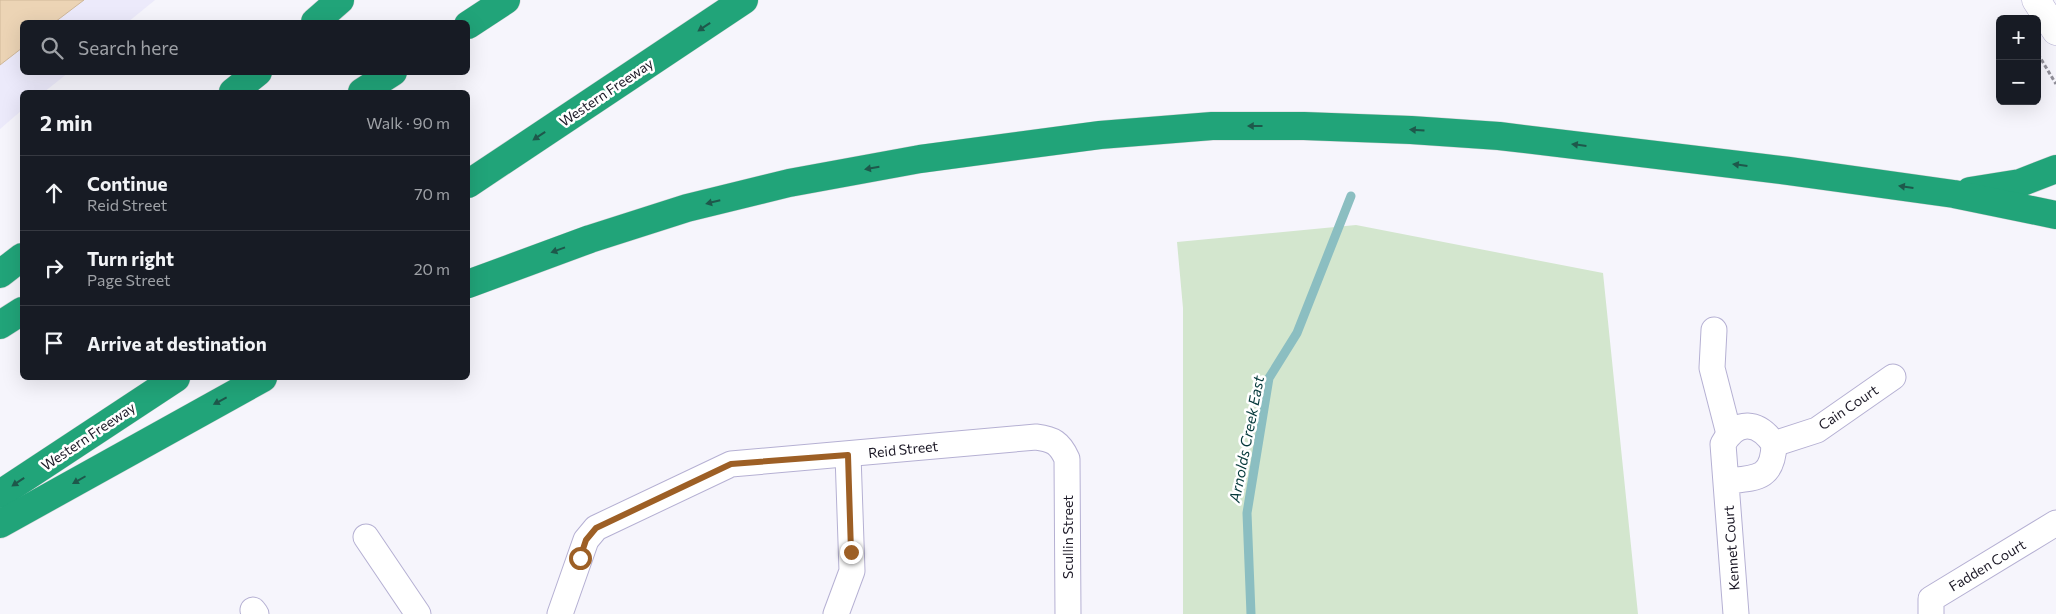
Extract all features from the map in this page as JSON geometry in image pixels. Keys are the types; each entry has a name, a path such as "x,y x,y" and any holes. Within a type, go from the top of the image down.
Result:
{"highway":[{"path":"317,20 340,0"},
{"path":"470,24 506,0"},
{"name":"Western Freeway","path":"470,183 744,0"},
{"path":"236,90 254,75"},
{"path":"365,90 388,75"},
{"path":"470,283 590,238 688,208 789,183 920,159 1100,135 1212,126 1314,126 1499,136 1789,171 1954,194 2056,216"},
{"path":"1954,194 2020,183 2056,169"},
{"path":"0,274 20,259"},
{"path":"0,325 20,312"},
{"name":"Western Freeway","path":"0,494 173,380"},
{"path":"0,524 166,430 259,380"}],"main road":[{"path":"2036,0 2056,31"}],"street":[{"name":"Kennet Court","path":"1714,330 1712,368 1729,434 1723,444 1736,614"},
{"name":"Cain Court","path":"1774,444 1817,430 1893,376"},
{"path":"1726,481 1755,478 1762,475 1772,464 1774,444 1769,437 1754,427 1737,428 1729,434"},
{"name":"Reid Street","path":"560,614 586,540 596,528 731,464 848,455 1036,436 1049,438 1058,443 1067,460"},
{"path":"836,614 852,572 848,455"},
{"name":"Scullin Street","path":"1067,460 1068,614"},
{"name":"Fadden Court","path":"1931,614 1931,599 2056,523"},
{"path":"366,537 418,614"}],"path":[{"path":"2041,60 2056,84"}],"shaded area":[{"path":"0,0 155,0 130,20 20,20 20,75 65,75 47,90 20,90 20,112 0,129"}],"green space":[{"path":"1356,225 1603,273 1638,614 1183,614 1183,308 1177,242"}],"building":[{"path":"0,0 84,0 58,20 20,20 20,50 0,65"}],"waterway":[{"name":"Arnolds Creek East","path":"1251,614 1247,513 1269,378 1297,333 1351,196"}],"route":[{"path":"580,558 586,540 596,528 731,464 848,455 851,552"}]}
